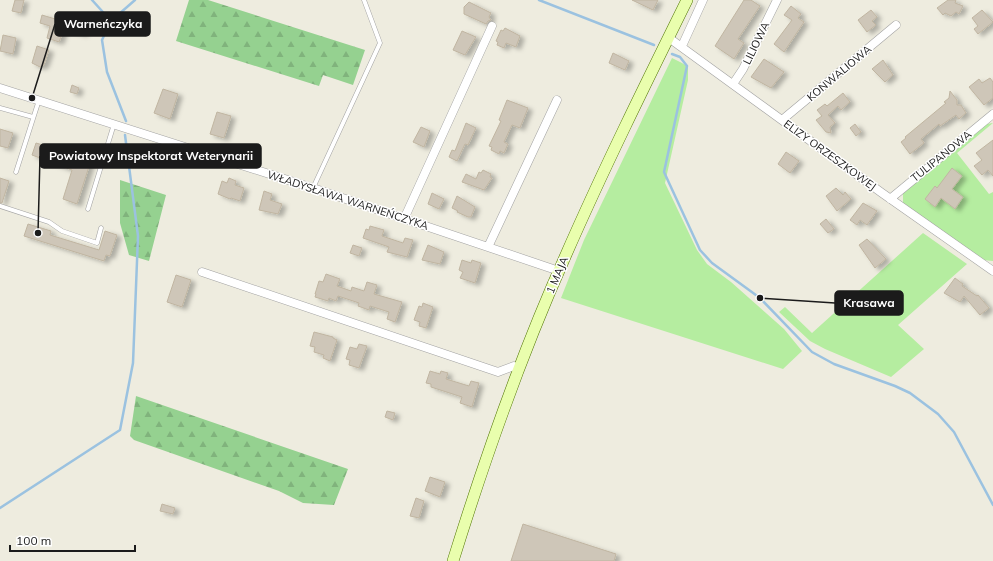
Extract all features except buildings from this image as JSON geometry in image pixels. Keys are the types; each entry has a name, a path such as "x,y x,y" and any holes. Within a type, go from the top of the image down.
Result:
{"main road":[{"name":"1 MAJA","path":"453,561 474,496 520,368 558,271 687,0"}],"street":[{"path":"682,46 703,0"},
{"name":"LILIOWA","path":"734,84 777,0"},
{"name":"KONWALIOWA","path":"782,120 896,25"},
{"path":"404,219 492,26"},
{"name":"ELIZY ORZESZKOWEJ","path":"669,38 890,199 993,271"},
{"name":"WŁADYSŁAWA WARNEŃCZYKA","path":"0,88 313,188 558,271"},
{"path":"488,247 556,100"},
{"name":"TULIPANOWA","path":"890,199 993,114"},
{"path":"202,272 498,372 514,366 520,368"}],"lane":[{"path":"313,188 380,43 364,0"},
{"path":"16,172 39,100"},
{"path":"0,108 33,117"},
{"path":"88,209 114,124"},
{"path":"0,206 49,222 62,231 97,243 101,228"}],"green space":[{"path":"189,0 208,0 365,50 353,85 323,75 319,86 176,41"},
{"path":"672,58 688,67 688,80 665,183 697,250 707,264 731,282 784,329 802,351 783,369 561,298 584,240"},
{"path":"993,123 957,153 989,194 993,192 993,261 983,260 903,203 903,192 986,124"},
{"path":"120,180 166,195 149,261 129,255 120,223"},
{"path":"923,233 967,264 898,325 924,349 891,377 825,349 810,341 779,312 785,307 812,333"},
{"path":"136,396 348,469 334,505 303,503 279,491 134,440 130,436"}],"waterway":[{"path":"92,0 111,21 135,0"},
{"path":"539,0 654,45"},
{"path":"111,21 102,40 107,72 126,121"},
{"path":"672,54 680,57 687,66 664,172 700,250 712,263 760,298 812,352 834,364 910,393 938,414 954,432 993,505"},
{"path":"0,508 120,430 133,363 138,236 125,135"}],"place":[{"name":"Warneńczyka","path":"32,98"},
{"name":"Powiatowy Inspektorat Weterynarii","path":"38,233"},
{"name":"Krasawa","path":"760,298"}]}
